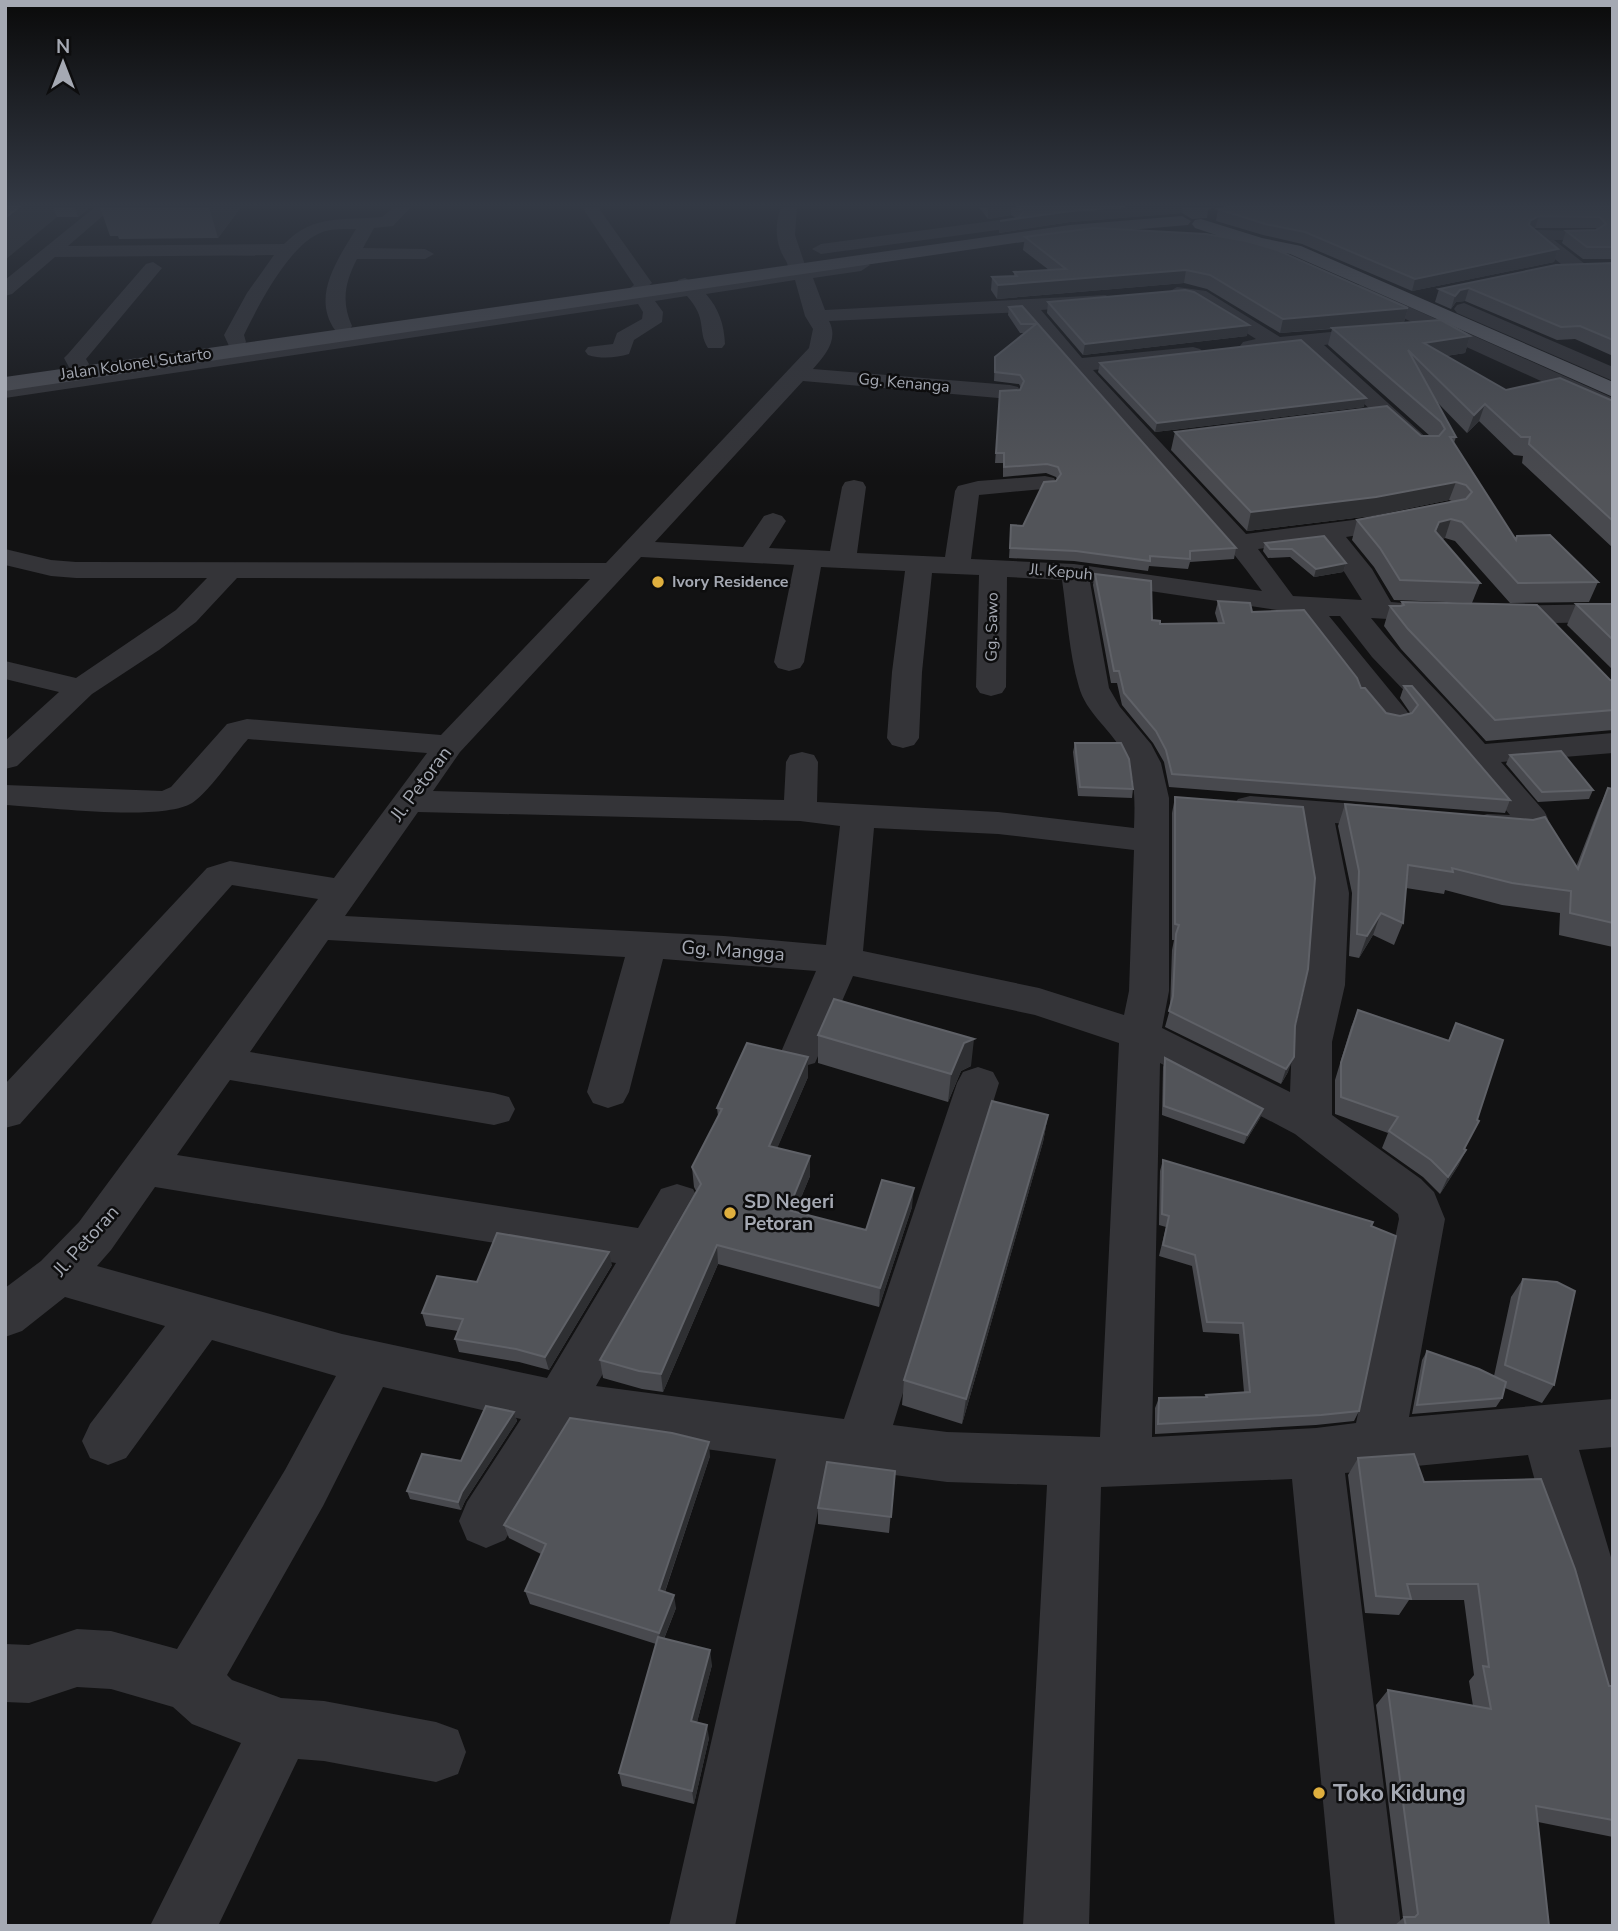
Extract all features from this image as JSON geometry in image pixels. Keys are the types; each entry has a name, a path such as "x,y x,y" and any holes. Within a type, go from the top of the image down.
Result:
{"highway":[{"path":"1402,297 1613,390"}],"main road":[{"name":"Jalan Kolonel Sutarto","path":"5,373 340,323 556,297"},
{"name":"Jalan Kolonel Sutarto","path":"5,383 574,297"}],"street":[{"path":"5,367 76,361 129,297"},
{"path":"235,338 257,297"},
{"path":"334,297 340,323"},
{"path":"5,391 579,297"},
{"path":"595,351 622,350 624,337 652,321 653,312 646,297"},
{"path":"698,297 709,309 715,329 715,344"},
{"name":"Jl. Petoran","path":"5,1316 58,1275 95,1236 449,745 799,374 819,349 822,329 808,297"},
{"path":"815,316 1027,306 1123,297"},
{"path":"1202,297 1276,343"},
{"path":"1372,297 1613,407"},
{"path":"1409,300 1423,297"},
{"path":"1445,297 1613,375"},
{"path":"1027,306 1077,365 1295,603 1395,717"},
{"path":"1235,348 1467,325"},
{"path":"1305,339 1425,447"},
{"path":"1077,365 1208,352"},
{"name":"Gg. Kenanga","path":"799,374 1010,392"},
{"path":"1360,417 1386,414"},
{"path":"1148,443 1173,440"},
{"path":"957,564 967,491 1045,483"},
{"path":"842,560 855,486"},
{"path":"1240,543 1427,517"},
{"path":"750,555 773,521"},
{"path":"1336,541 1358,569 1382,610"},
{"name":"Jl. Kepuh","path":"5,556 60,569 230,570 750,555 1074,572 1350,610 1481,610 1539,616 1613,613"},
{"path":"789,662 809,558"},
{"path":"903,738 907,672 920,562"},
{"name":"Gg. Sawo","path":"991,687 993,567"},
{"path":"5,759 82,688 186,616 230,570"},
{"path":"1056,1926 1140,1035 1149,991 1153,841 1166,799 1135,744 1106,711 1094,688 1074,572"},
{"path":"1218,803 1440,822 1523,828 1532,826 1532,820 1477,754 1427,696 1382,651 1350,610"},
{"path":"1539,616 1567,644"},
{"path":"5,670 82,688"},
{"path":"5,795 151,803 170,801 183,794 238,731 247,729 449,745"},
{"path":"1477,754 1613,743"},
{"path":"800,811 802,762"},
{"path":"407,802 800,811 858,817 998,823 1153,841"},
{"path":"1310,1122 1312,1042 1325,985 1331,892 1315,811"},
{"path":"801,1052 842,960 858,817"},
{"path":"5,1112 220,876 230,873 342,891"},
{"name":"Gg. Mangga","path":"317,927 647,945 842,960 1039,1002 1140,1035 1310,1122 1405,1192 1422,1213 1378,1444"},
{"path":"608,1092 647,945"},
{"path":"221,1063 494,1109"},
{"path":"702,1926 834,1443 978,1083"},
{"path":"145,1168 649,1249"},
{"path":"486,1521 559,1404 677,1202"},
{"path":"58,1275 200,1318 370,1362 559,1404 947,1457 1100,1463 1316,1453 1378,1444 1613,1423"},
{"path":"107,1441 200,1318"},
{"path":"190,1682 304,1488 370,1362"},
{"path":"1547,1428 1613,1664"},
{"path":"1316,1453 1368,1926"},
{"path":"5,1673 29,1674 77,1658 111,1660 190,1682 213,1703 281,1728 324,1731 436,1752"},
{"path":"183,1926 281,1728"}],"building":[{"path":"1104,297 1203,297 1249,325 1085,344 1048,302"},
{"path":"1247,297 1383,297 1408,308 1283,319"},
{"path":"1490,297 1613,297 1613,340 1580,326 1561,327"},
{"path":"1022,306 1236,548 1190,551 1190,559 1150,556 1150,561 1076,551 1010,548 1011,525 1023,526 1044,482 1056,481 1061,474 1058,467 1047,464 1004,467 1004,453 996,453 1000,391 1020,390 1024,381 1020,375 995,372 995,357 1036,324 1021,324 1009,307"},
{"path":"1441,320 1470,336 1424,343 1506,390 1560,378 1613,401 1613,521 1529,444 1530,437 1521,437 1485,404 1474,415 1408,350 1456,437 1450,437 1516,540 1517,536 1550,535 1598,582 1518,583 1462,522 1451,519 1439,522 1435,531 1480,583 1400,580 1380,548 1357,520 1466,499 1472,492 1466,485 1456,482 1376,497 1251,512 1175,432 1387,406 1421,436 1439,436 1445,429 1441,422 1332,328"},
{"path":"1301,340 1366,398 1157,423 1100,363"},
{"path":"1324,536 1346,563 1316,569 1292,549 1270,549 1265,543"},
{"path":"1095,574 1151,581 1152,620 1160,621 1160,624 1224,623 1218,601 1250,603 1252,612 1304,610 1357,678 1361,688 1365,688 1386,713 1400,716 1412,713 1418,705 1404,686 1412,686 1510,800 1172,774 1166,750 1156,731 1124,693 1119,671 1114,671"},
{"path":"1402,602 1537,605 1613,681 1613,710 1495,720 1408,629 1390,606 1404,605"},
{"path":"1576,604 1613,604 1613,640"},
{"path":"1075,743 1121,743 1129,759 1133,789 1080,787"},
{"path":"1561,751 1593,790 1542,792 1510,755"},
{"path":"1608,788 1613,789 1613,923 1570,913 1571,891 1512,883 1452,868 1453,872 1408,865 1403,923 1381,913 1367,936 1357,934 1359,871 1345,804 1533,820 1545,817 1578,869"},
{"path":"1175,797 1303,807 1315,878 1308,969 1295,1026 1294,1057 1286,1069 1169,1011 1173,996 1176,934 1179,925 1175,924"},
{"path":"834,999 974,1039 964,1043 951,1074 818,1035"},
{"path":"1358,1010 1449,1041 1456,1023 1503,1040 1477,1120 1479,1121 1464,1149 1466,1150 1448,1177 1431,1160 1389,1131 1398,1117 1341,1097 1341,1063"},
{"path":"747,1043 808,1057 769,1146 810,1156 788,1210 866,1230 882,1180 914,1188 880,1288 717,1245 661,1374 600,1360 701,1184 692,1167 722,1109 717,1108"},
{"path":"1165,1058 1263,1109 1247,1135 1164,1106"},
{"path":"992,1101 1048,1115 966,1399 904,1380"},
{"path":"1163,1160 1373,1222 1371,1226 1396,1236 1359,1411 1158,1424 1159,1398 1207,1397 1206,1395 1250,1392 1243,1323 1207,1322 1195,1255 1163,1245 1169,1216 1162,1214"},
{"path":"497,1233 609,1252 545,1357 516,1349 455,1339 463,1319 422,1313 437,1276 477,1282"},
{"path":"1523,1279 1557,1282 1575,1291 1554,1385 1505,1365"},
{"path":"1427,1351 1479,1369 1506,1382 1502,1398 1417,1405"},
{"path":"486,1406 514,1412 458,1502 407,1491 422,1454 461,1461"},
{"path":"570,1418 672,1433 709,1442 659,1590 674,1595 659,1633 525,1591 546,1544 504,1525"},
{"path":"1414,1454 1424,1482 1541,1479 1575,1569 1609,1686 1612,1686 1613,1820 1536,1806 1549,1926 1406,1926 1404,1917 1415,1917 1418,1914 1388,1690 1491,1709 1483,1666 1489,1667 1478,1584 1407,1584 1411,1599 1376,1596 1358,1458"},
{"path":"827,1462 895,1471 891,1517 818,1508"},
{"path":"658,1637 710,1650 691,1721 707,1725 692,1791 619,1773"}],"place":[{"name":"Ivory Residence","path":"658,582"},
{"name":"SD Negeri Petoran","path":"730,1213"},
{"name":"Toko Kidung","path":"1319,1793"}]}
